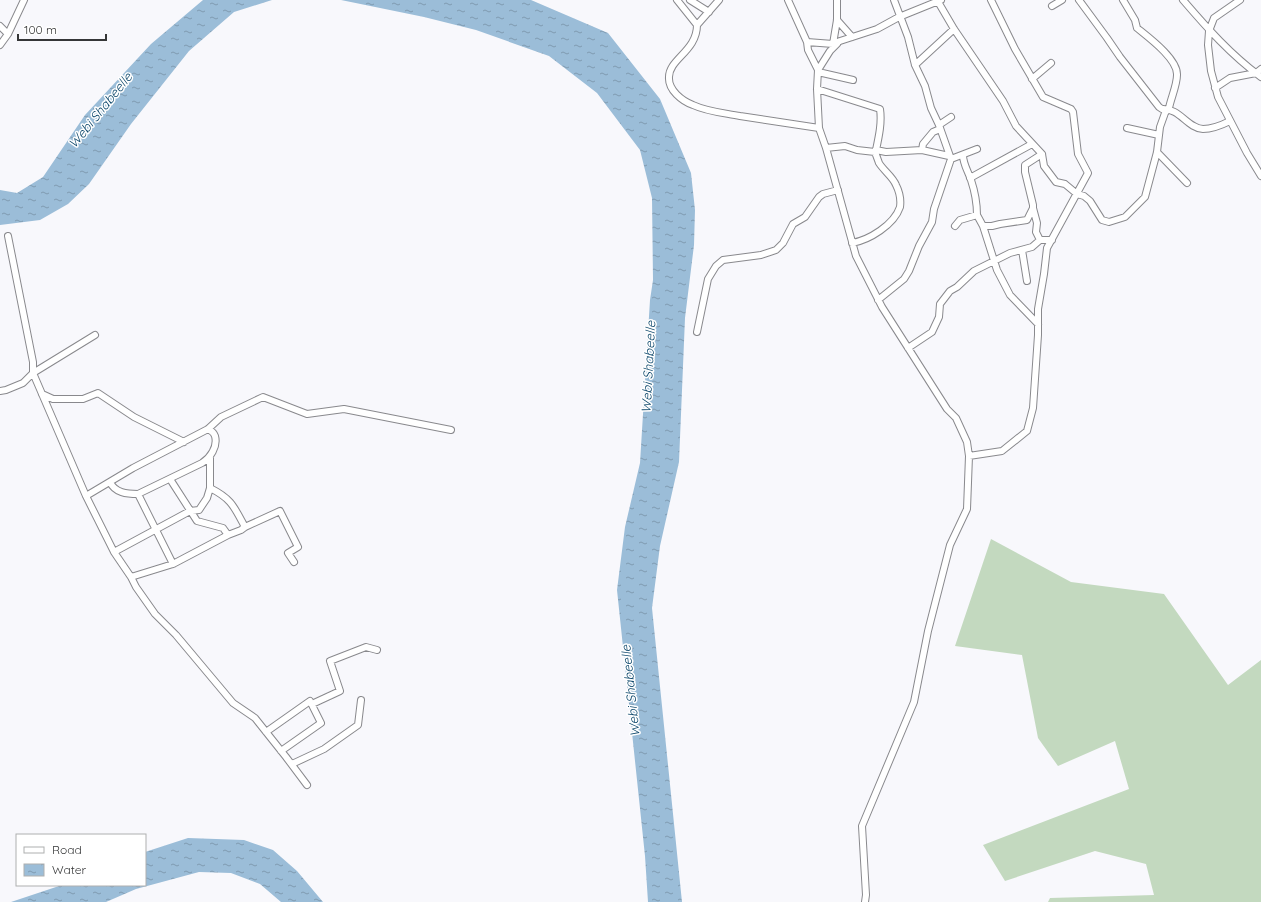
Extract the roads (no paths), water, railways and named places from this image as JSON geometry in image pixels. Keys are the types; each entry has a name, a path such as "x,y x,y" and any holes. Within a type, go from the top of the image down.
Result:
{"street":[{"path":"0,45 8,34 24,0"},
{"path":"677,0 697,25 697,34 692,43 671,68 668,77 671,88 679,97 692,105 711,111 819,128"},
{"path":"690,0 709,12"},
{"path":"697,25 719,0"},
{"path":"788,0 818,71"},
{"path":"833,44 837,20 837,0"},
{"path":"878,300 904,279 909,271 919,246 932,222 934,209 950,158 940,127 930,108 925,86 915,64 908,37 899,17 894,0"},
{"path":"807,42 833,44 877,29 899,17 939,0 954,29 1003,101 1016,126 1042,154 1044,166 1056,182 1065,184 1077,194 1084,196 1090,201 1102,220 1109,222 1125,217 1145,197 1157,152 1162,121 1169,108 1177,75 1172,61 1137,28 1135,20 1122,0"},
{"path":"969,456 1002,451 1027,431 1033,408 1038,309 1044,274 1046,248 1052,240 1088,173 1078,154 1073,112 1071,109 1043,97 1015,50 992,0"},
{"path":"1052,6 1062,0"},
{"path":"1079,0 1120,57 1162,109 1169,108 1191,124 1202,129 1218,127 1230,121"},
{"path":"1183,0 1209,31 1259,73"},
{"path":"1240,0 1214,18 1209,31 1208,46 1215,88 1230,121 1261,176"},
{"path":"837,20 852,37"},
{"path":"0,26 8,34"},
{"path":"915,64 954,29"},
{"path":"840,41 830,51 818,71 817,89 819,128 856,256 878,300 947,409 956,418 967,442 969,456 967,509 950,545 928,631 914,702 862,826 866,895 865,902"},
{"path":"1032,79 1051,63"},
{"path":"818,71 853,80"},
{"path":"1215,88 1230,78 1259,73"},
{"path":"817,89 840,97 848,97 880,109 881,115 879,138 876,151 880,163 896,185 900,199 900,206 894,217 876,233 863,241 852,243"},
{"path":"922,150 923,144 933,132 951,117"},
{"path":"1127,128 1159,135"},
{"path":"876,151 883,139"},
{"path":"970,178 1032,144"},
{"path":"826,148 845,146 857,150 886,152 922,150 950,158 963,155 977,149"},
{"path":"1157,152 1188,182"},
{"path":"1040,240 1036,232 1037,223 1025,172 1025,165 1042,154"},
{"path":"963,155 963,162 977,201 977,215 983,226 997,270 1010,295 1038,324"},
{"path":"697,332 708,279 716,266 723,260 761,255 776,250 783,243 792,224 805,216 819,197 823,194 838,190"},
{"path":"983,226 992,226 1027,220 1033,208"},
{"path":"955,226 960,220 977,215"},
{"path":"8,236 33,362 33,373 86,496 114,552 155,614 176,635 233,702 255,718 307,785"},
{"path":"908,348 932,332 939,317 940,304 950,291 957,287 974,271 995,260 1032,247 1040,240 1052,240"},
{"path":"1022,250 1027,281"},
{"path":"0,391 23,383 33,373 95,335"},
{"path":"42,394 53,399 83,399 98,393 134,417 184,442"},
{"path":"86,496 208,428 221,417 263,397 307,414 344,409 451,430"},
{"path":"114,552 190,511 199,510 207,498 210,488 210,458 215,447 214,436 208,428"},
{"path":"110,482 122,493 138,494 210,458"},
{"path":"170,479 197,521 223,528 228,535"},
{"path":"210,488 223,494 232,502 245,527"},
{"path":"138,494 173,564"},
{"path":"131,577 173,564 228,535 280,511 298,547 288,553 294,562"},
{"path":"312,704 340,691 330,661 366,647 377,650"},
{"path":"292,764 324,748 358,725 361,700"},
{"path":"266,732 310,701 321,723 281,751"}],"water":[{"name":"Webi Shabeelle","path":"203,0 272,0 234,12 189,51 131,124 89,184 68,204 40,220 0,225 0,190 17,193 43,177 85,115 151,44"},
{"name":"Webi Shabeelle","path":"341,0 531,0 608,33 660,99 691,173 695,210 694,245 685,318 679,462 660,546 652,608 682,902 648,902 645,856 617,590 625,527 640,463 650,300 653,280 652,198 640,150 597,93 549,56 476,30 424,17"},
{"path":"188,838 244,840 273,850 297,871 323,902 281,902 260,884 231,873 199,872 136,889 106,902 11,902 59,886 146,886 146,852"}]}
